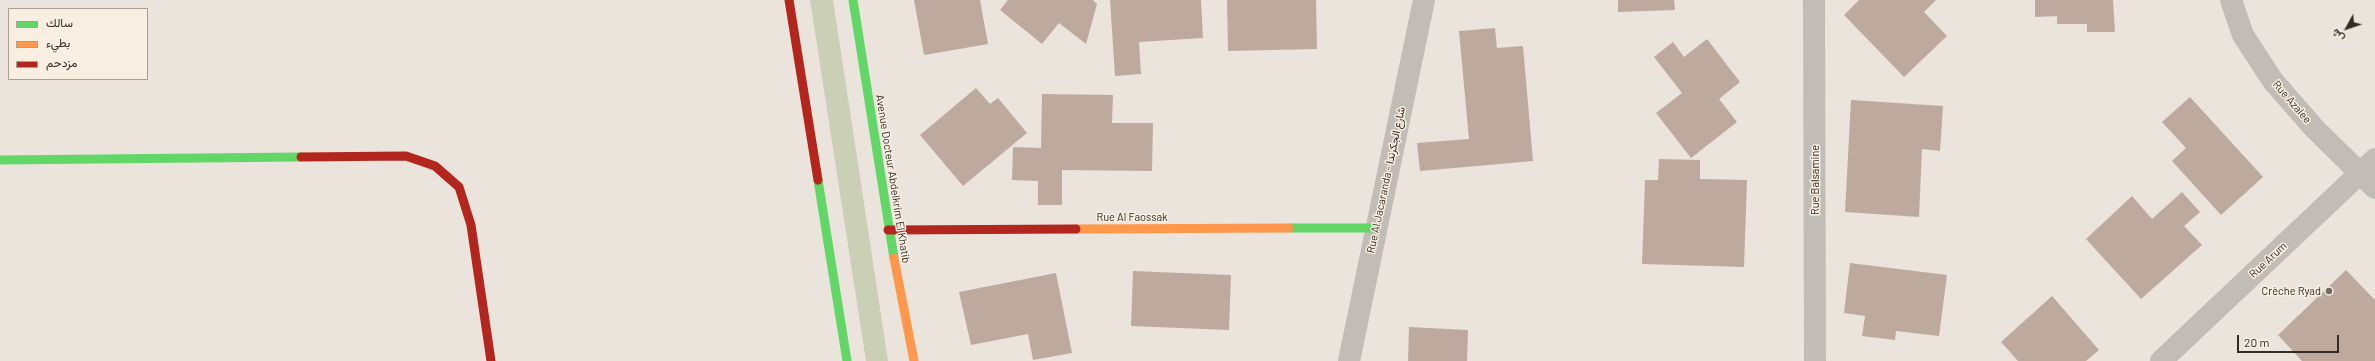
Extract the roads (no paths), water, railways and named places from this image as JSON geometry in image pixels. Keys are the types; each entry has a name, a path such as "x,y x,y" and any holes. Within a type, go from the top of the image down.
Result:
{"street":[{"path":"789,0 847,361"},
{"name":"Avenue Docteur Abdelkrim El Khatib","path":"853,0 888,230 914,361"},
{"name":"Rue Al Jacaranda - شارع الجكرندا","path":"1349,361 1424,0"},
{"name":"Rue Balsamine","path":"1814,0 1815,361"},
{"name":"Rue Azalee","path":"2230,0 2243,35 2273,81 2314,128 2368,166 2375,188"},
{"path":"0,160 406,156 435,166 459,187 471,225 491,361"},
{"name":"Rue Arum","path":"2161,361 2368,166"},
{"name":"Rue Al Faossak","path":"888,230 1376,228"}],"place":[{"name":"Crèche Ryad","path":"2329,291"}]}
